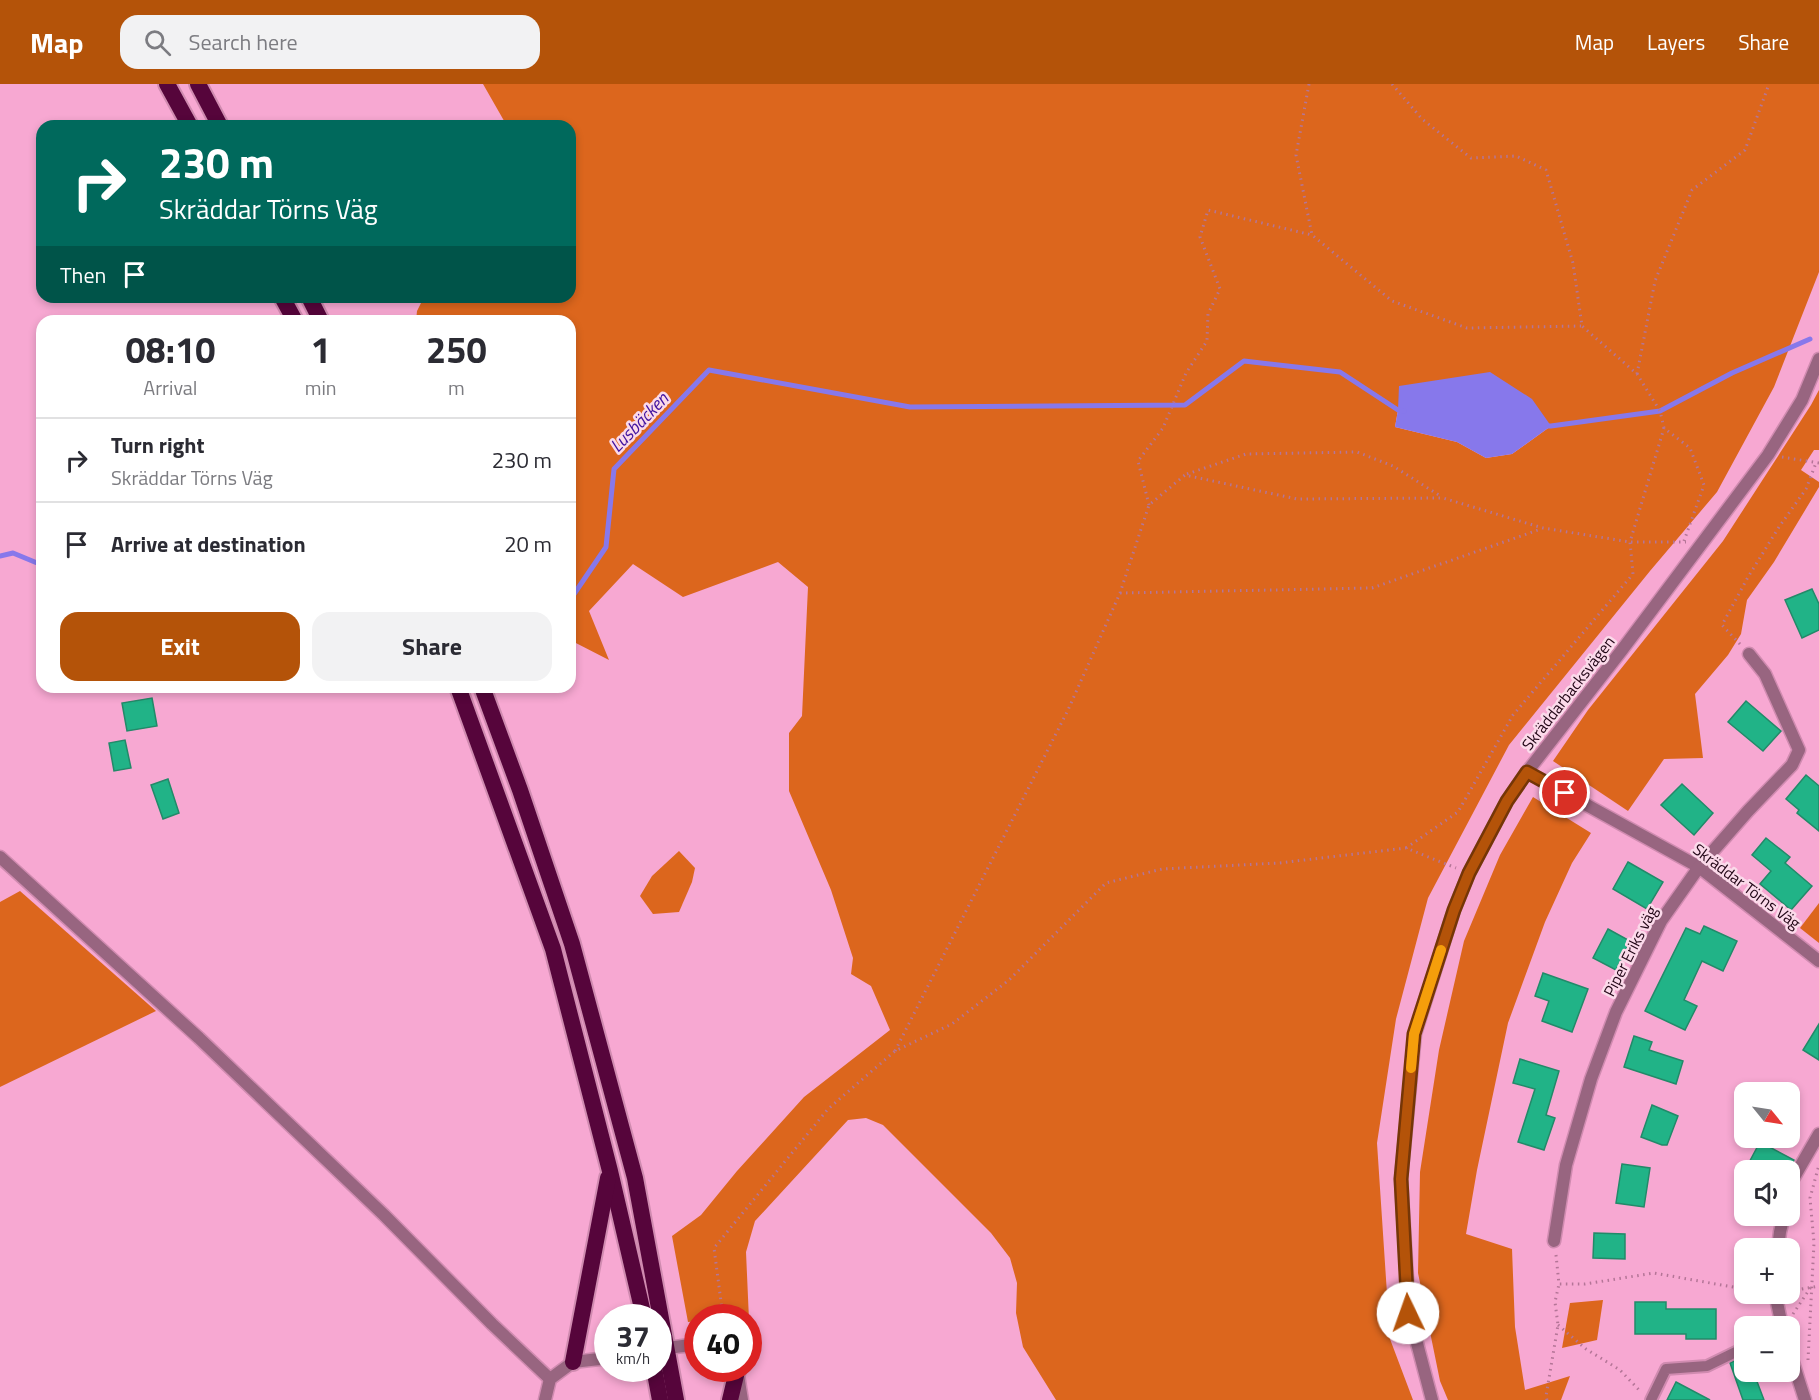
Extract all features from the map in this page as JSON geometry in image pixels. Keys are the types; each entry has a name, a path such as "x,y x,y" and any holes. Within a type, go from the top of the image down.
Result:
{"highway":[{"path":"167,84 187,120"},
{"path":"198,84 217,120"},
{"path":"460,693 553,949 610,1171 641,1304"},
{"path":"484,693 572,944 635,1178 655,1304"},
{"path":"573,1362 610,1171"},
{"path":"657,1382 660,1400"},
{"path":"671,1382 676,1400"},
{"path":"730,1400 735,1382"}],"street":[{"name":"Skräddarbacksvägen","path":"1432,1400 1408,1313 1401,1179 1414,1034 1454,910 1469,873 1507,801 1768,454 1802,400 1819,358"},
{"name":"Piper Eriks väg","path":"1554,1241 1566,1165 1591,1079 1616,1012 1661,921 1699,867 1792,765 1799,750 1765,674 1749,654"},
{"name":"Skräddar Törns Väg","path":"1527,772 1699,867 1819,961"},
{"path":"0,857 232,1070 384,1215 550,1379"},
{"path":"1800,1167 1819,1134"},
{"path":"1646,1396 1666,1369 1707,1366 1734,1353"},
{"path":"545,1400 550,1379 573,1362 594,1360"},
{"path":"740,1382 742,1400"},
{"path":"1799,1382 1805,1400"}],"path":[{"path":"1309,84 1296,155 1312,235"},
{"path":"721,1304 714,1248 828,1109 895,1051 952,1024 1009,980 1106,883 1162,869 1279,863 1406,848 1458,812 1513,715 1633,574 1630,542 1664,428 1660,411 1637,374 1582,326 1573,263 1546,170 1516,156 1471,158 1422,119 1392,84"},
{"path":"1637,374 1655,281 1692,190 1744,150 1768,84"},
{"path":"1149,505 1138,461 1163,428 1186,373 1206,341 1208,314 1220,290 1200,237 1208,210 1312,235 1392,302 1467,328 1582,326"},
{"path":"1664,428 1690,447 1704,485 1684,541"},
{"path":"895,1051 1068,710 1120,593 1149,505 1185,475 1246,454 1357,452 1393,466 1443,498 1543,528 1630,542 1684,541 1699,547"},
{"path":"1749,654 1722,625 1779,527 1806,489 1818,463 1768,454"},
{"path":"1185,475 1297,499 1443,498"},
{"path":"1120,593 1372,588 1543,528"},
{"path":"1406,848 1469,873"},
{"path":"1808,1363 1814,1244 1810,1198 1819,1165"},
{"path":"1547,1400 1558,1325 1555,1302 1559,1284 1554,1241"},
{"path":"1559,1284 1585,1284 1654,1273 1734,1287"},
{"path":"1790,1316 1812,1286"},
{"path":"1800,1289 1819,1286"},
{"path":"1558,1325 1586,1349 1620,1370 1646,1396"}],"shaded area":[{"path":"483,84 1819,84 1819,272 1774,387 1717,492 1509,745 1428,898 1396,1019 1377,1143 1390,1339 1413,1400 1056,1400 1023,1347 1016,1313 1017,1283 1010,1258 991,1233 883,1125 866,1118 848,1120 755,1221 746,1252 748,1304 685,1304 672,1236 701,1215 737,1171 804,1097 890,1030 871,986 851,974 853,958 831,890 789,791 789,733 802,716 808,587 778,562 683,597 633,564 589,611 609,660 576,643 576,315 417,315 421,303 576,303 576,120 504,120","holes":["1398,410 1551,426 1512,454 1486,458 1457,442 1395,427"]},
{"path":"1490,372 1532,399 1551,426 1512,454 1486,458 1457,442 1395,427 1399,386"},
{"path":"1819,390 1819,450 1814,450 1801,470 1819,482 1819,487 1774,562 1747,600 1741,634 1728,655 1695,694 1703,758 1664,759 1628,811 1553,761 1588,710 1723,541"},
{"path":"1533,797 1591,833 1572,863 1545,922 1508,1023 1466,1234 1512,1249 1515,1327 1525,1390 1570,1376 1561,1400 1448,1400 1440,1381 1418,1273 1420,1172 1439,1050 1464,941 1500,855"},
{"path":"679,851 695,868 692,882 679,912 653,914 640,896 652,876"},
{"path":"20,891 156,1011 0,1087 0,902"},
{"path":"1819,903 1819,943 1800,928"},
{"path":"1603,1300 1597,1340 1562,1348 1570,1303"}],"building":[{"path":"1812,589 1819,604 1819,630 1802,638 1785,600"},
{"path":"152,698 157,726 127,731 122,703"},
{"path":"1746,701 1781,731 1763,751 1728,722"},
{"path":"125,740 131,768 114,771 109,743"},
{"path":"1806,775 1819,786 1819,831 1797,813 1799,810 1786,799"},
{"path":"168,779 179,813 163,819 151,785"},
{"path":"1682,784 1713,813 1694,835 1661,805"},
{"path":"1766,838 1790,857 1785,863 1812,886 1791,910 1760,884 1771,871 1752,855"},
{"path":"1628,862 1663,882 1647,909 1613,889"},
{"path":"1704,926 1737,941 1723,971 1702,961 1684,1000 1697,1006 1685,1030 1645,1011 1686,928 1700,934"},
{"path":"1608,929 1630,941 1616,970 1593,958"},
{"path":"1543,973 1588,989 1572,1032 1542,1021 1549,1001 1535,996"},
{"path":"1819,1024 1819,1060 1803,1050"},
{"path":"1634,1036 1652,1042 1649,1050 1683,1061 1676,1084 1624,1067"},
{"path":"1520,1059 1559,1071 1546,1115 1555,1118 1544,1150 1518,1142 1535,1089 1513,1083"},
{"path":"1652,1105 1678,1116 1667,1145 1641,1137"},
{"path":"1757,1148 1771,1148 1794,1160 1750,1160"},
{"path":"1622,1164 1650,1168 1644,1207 1616,1203"},
{"path":"1594,1233 1625,1234 1625,1259 1593,1258"},
{"path":"1635,1302 1666,1302 1666,1309 1716,1309 1716,1339 1686,1339 1686,1334 1635,1334"},
{"path":"1734,1361 1734,1374 1730,1363"},
{"path":"1676,1382 1710,1400 1667,1400"},
{"path":"1737,1382 1757,1382 1764,1400 1743,1400"}],"waterway":[{"path":"1544,426 1660,411 1732,373 1810,339"},
{"path":"576,591 606,547 614,469 709,370 910,407 1185,405 1244,361 1340,372 1398,410 1404,411"},
{"name":"Lusbäcken","path":"0,556 13,553 36,563"}],"slow traffic":[{"path":"1411,1068 1414,1034 1441,950"}],"route":[{"path":"1408,1313 1401,1179 1414,1034 1454,910 1469,873 1507,801 1527,772 1565,793"}]}
